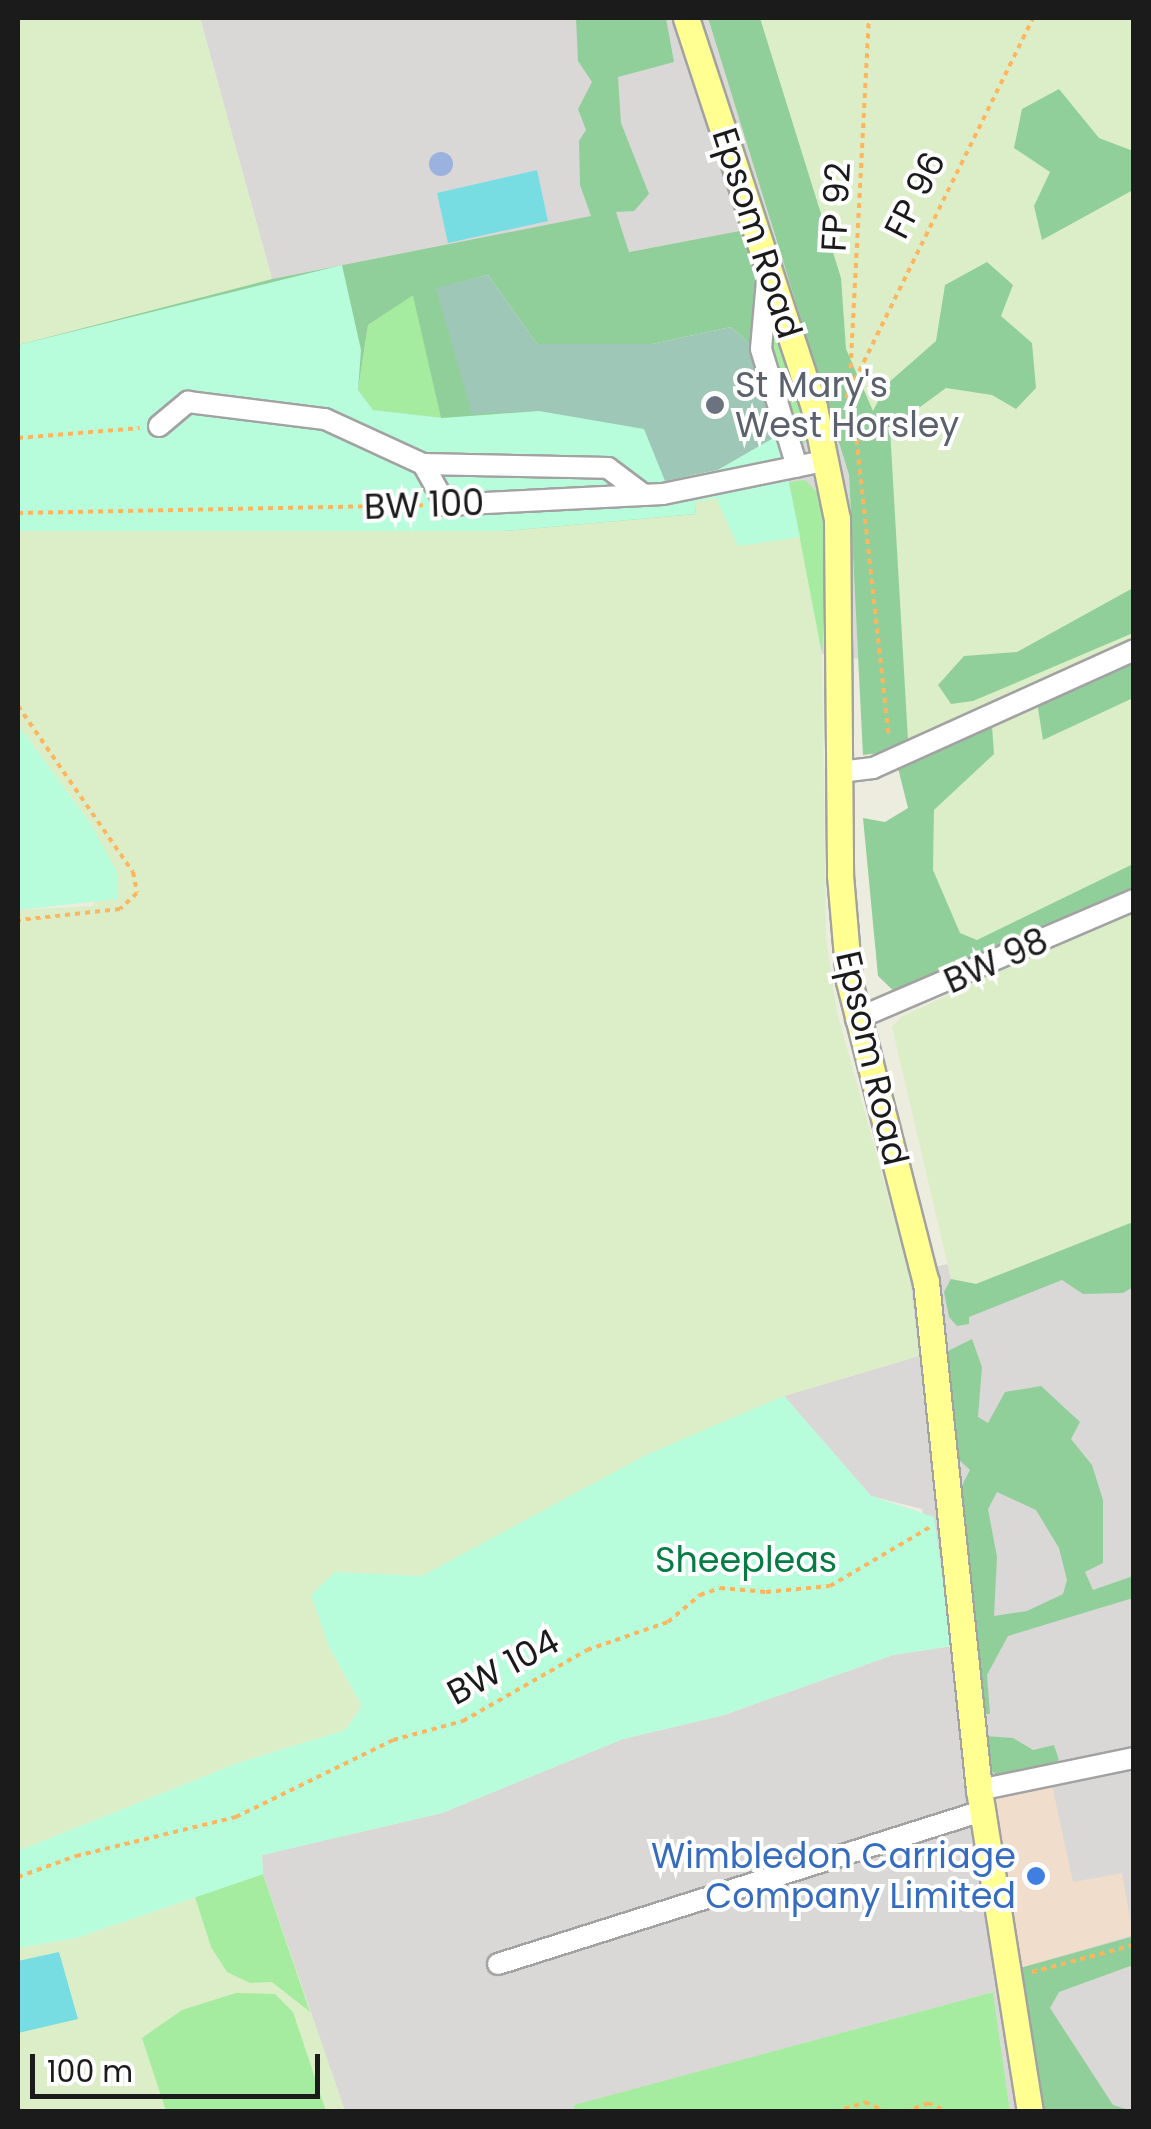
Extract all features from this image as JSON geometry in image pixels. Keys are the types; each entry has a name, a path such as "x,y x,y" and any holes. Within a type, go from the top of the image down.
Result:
{"main road":[{"name":"Epsom Road","path":"686,18 828,460 838,519 844,932 856,1019 926,1282 946,1522 981,1800 1030,2112"}],"street":[{"path":"768,269 761,350 797,467"},
{"path":"159,426 188,402 324,419 423,464 608,468 644,494"},
{"name":"BW 100","path":"446,504 644,494 828,460"},
{"path":"423,464 446,504"},
{"path":"840,772 872,768 1134,650"},
{"name":"BW 98","path":"856,1019 1134,900"},
{"path":"498,1964 981,1800 1134,1758"}],"path":[{"name":"FP 92","path":"850,383 869,18"},
{"name":"FP 96","path":"846,398 850,383 1034,18"},
{"path":"850,383 886,740 904,732"},
{"path":"18,438 159,426"},
{"name":"BW 100","path":"18,513 446,504"},
{"path":"18,706 134,872 137,893 120,909 18,920"},
{"name":"BW 104","path":"18,1877 254,1811 393,1740 463,1721 587,1650 668,1622 700,1595 720,1588 766,1592 830,1586 916,1531 946,1522"},
{"path":"1008,1978 1134,1945"},
{"path":"836,2112 865,2102 886,2112"},
{"path":"905,2112 928,2102 948,2112"}],"shaded area":[{"path":"200,18 708,18 849,475 859,659 822,654 740,232 628,252 615,212 272,279"},
{"path":"441,152 453,164 441,176 429,164"},
{"path":"537,170 548,221 448,243 437,193"},
{"path":"1133,1222 1133,2111 1010,2111 993,1992 575,2105 575,2111 345,2111 263,1874 262,1855 442,1813 623,1739 724,1715 893,1655 952,1646 922,1509 871,1496 784,1396 919,1356 909,1272 948,1264 951,1279"},
{"name":"Wimbledon Carriage Company Limited","path":"1052,1785 1073,1882 1122,1873 1133,1935 1020,1968 1014,1965 988,1796"},
{"path":"59,1952 78,2019 18,2033 18,1961"}],"green space":[{"path":"18,18 200,18 272,279 18,345"},
{"path":"576,18 666,18 674,62 618,77 621,123 649,194 634,211 616,212 629,252 740,231 766,303 753,347 731,327 652,344 537,344 488,275 436,289 692,478 696,514 504,531 18,531 18,345 272,279 591,216 580,185 579,141 586,130 578,109 592,82 578,61","holes":["413,296 441,418 373,410 358,390 368,325"]},
{"path":"708,18 1133,18 1133,640 879,753 863,755 849,475"},
{"path":"708,18 760,18 841,278 846,349 873,411 887,384 936,341 945,285 987,262 1013,285 1001,316 1032,343 1036,388 1016,409 992,395 946,388 890,429 908,740 879,753 863,755 849,475"},
{"path":"1059,89 1099,138 1133,151 1133,190 1042,240 1034,206 1050,172 1014,148 1022,109"},
{"path":"342,265 361,350 358,390 373,410 442,418 539,411 644,429 665,481 718,470 779,435 800,537 738,546 716,498 695,502 696,514 504,531 18,531 18,345"},
{"path":"488,275 537,344 652,344 731,327 753,347 779,435 718,470 665,481 539,411 472,414 436,288"},
{"path":"413,295 442,418 373,410 358,390 368,325"},
{"path":"766,303 809,431 800,454 764,341"},
{"path":"805,480 823,498 828,548 822,654 789,482"},
{"path":"717,498 738,545 800,537 822,654 826,939 837,1012 909,1272 919,1356 784,1396 422,1576 335,1572 329,1647 362,1706 345,1730 238,1763 18,1851 18,910 94,906 92,826 18,725 18,531 504,531 695,514 695,502"},
{"path":"1133,588 1133,633 973,701 951,704 938,685 964,656 1017,652"},
{"path":"1133,658 1133,889 977,940 960,933 933,870 934,810 992,727"},
{"path":"1133,658 1133,698 1043,740 1037,702"},
{"path":"18,725 92,826 118,874 117,899 18,910"},
{"path":"992,726 994,754 934,810 933,870 960,933 977,940 1133,864 1133,889 898,995 878,976 863,818 885,822 908,808 898,768"},
{"path":"1133,909 1133,1222 976,1284 951,1279 892,1027 901,1017"},
{"path":"1133,1222 1133,1287 1123,1293 1083,1294 1062,1280 969,1317 969,1324 957,1326 949,1317 944,1292 951,1279 976,1284"},
{"path":"972,1339 982,1367 978,1417 988,1423 1005,1392 1041,1386 1080,1422 1071,1439 1092,1465 1103,1500 1103,1563 1085,1572 1093,1590 1133,1576 1133,1598 1008,1636 987,1675 990,1714 983,1714 956,1497 970,1470 956,1457 948,1351","holes":["997,1492 1036,1510 1059,1548 1067,1580 1063,1594 1027,1611 994,1616 997,1557 988,1509"]},
{"name":"Sheepleas","path":"784,1396 871,1496 934,1517 952,1646 893,1655 724,1715 623,1739 442,1813 262,1855 263,1874 77,1938 18,1948 18,1851 238,1763 345,1730 362,1706 329,1647 311,1595 335,1572 422,1576 646,1455"},
{"path":"985,1736 1013,1738 1033,1750 1054,1745 1059,1760 1045,1771 1001,1779 988,1768"},
{"path":"263,1874 345,2111 18,2112 18,1948 77,1938"},
{"path":"263,1874 310,2012 272,1982 250,1983 227,1972 211,1947 195,1897"},
{"path":"1133,1912 1133,1965 1059,1992 1050,2008 1113,2105 1133,2111 1044,2111 1020,1968 1131,1937"},
{"path":"993,1992 1010,2111 575,2111 574,2105"},
{"path":"236,1993 275,1994 293,2012 326,2111 166,2111 142,2038 182,2010"}],"place":[{"name":"St Mary's West Horsley","path":"715,405"},
{"name":"Wimbledon Carriage Company Limited","path":"1036,1876"}]}
